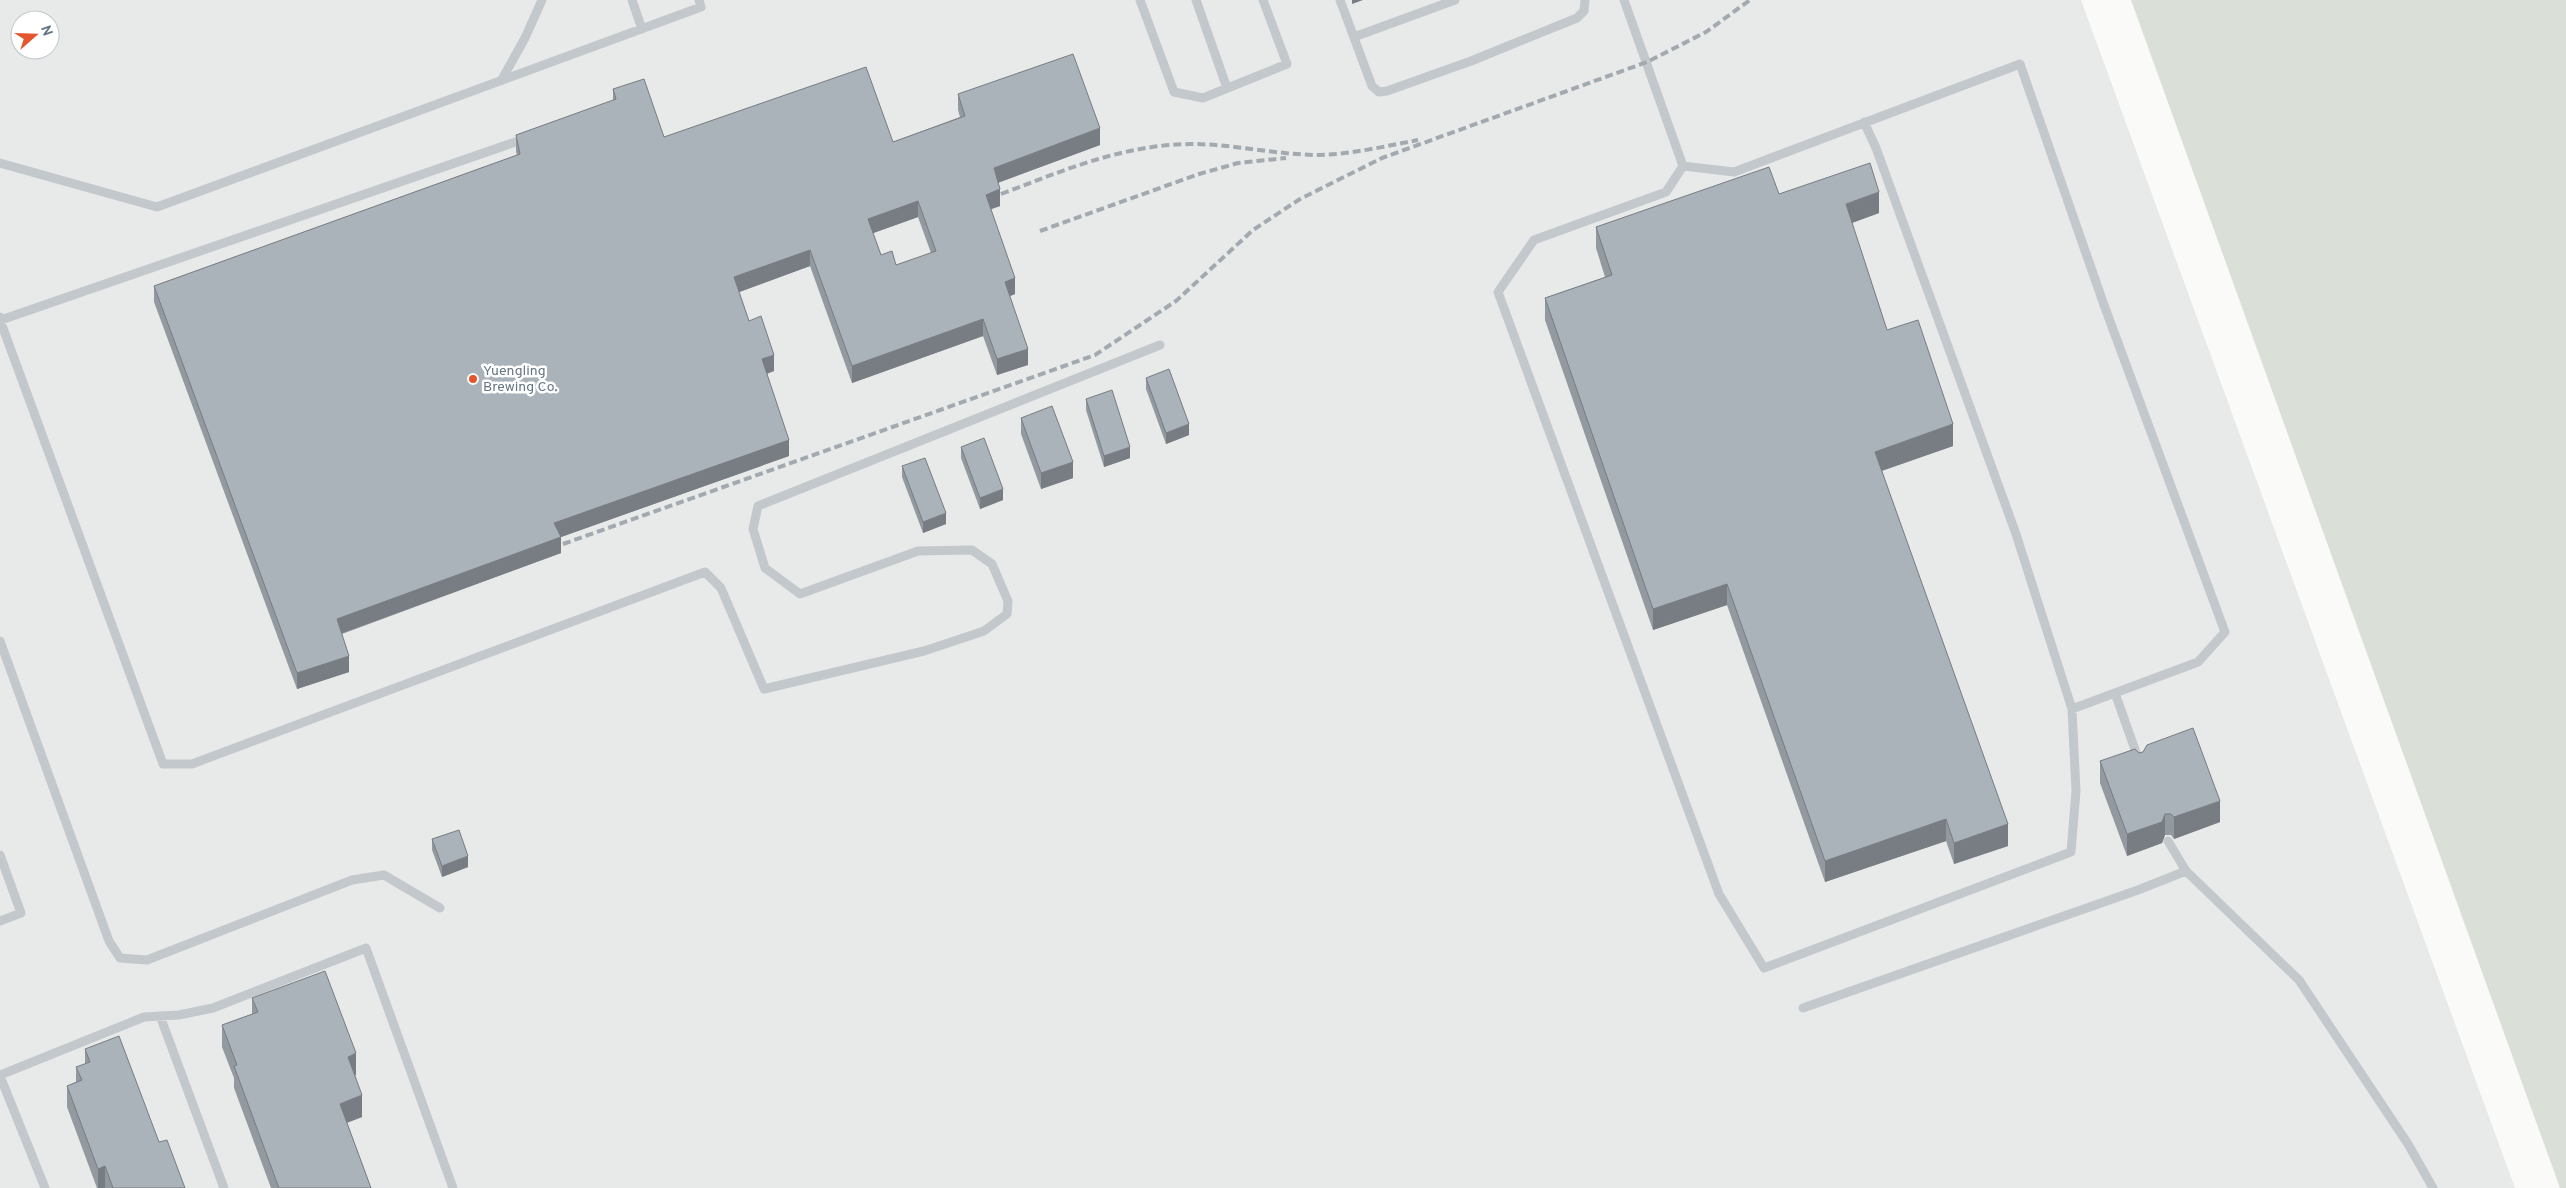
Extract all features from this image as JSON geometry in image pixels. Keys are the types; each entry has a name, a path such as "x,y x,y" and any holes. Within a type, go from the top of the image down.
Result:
{"lane":[{"path":"502,81 525,38 542,0"},
{"path":"632,0 642,29"},
{"path":"0,163 157,207 701,7 699,0"},
{"path":"1140,0 1174,92 1203,98 1287,64 1263,0"},
{"path":"1196,0 1227,88"},
{"path":"1340,0 1372,86 1379,92 1387,91 1471,61 1577,18 1584,11 1584,0"},
{"path":"1354,37 1455,0"},
{"path":"1624,0 1684,166"},
{"path":"1684,166 1734,172 2020,64 2104,305 2225,632 2198,662 2072,709"},
{"path":"1684,166 1666,192 1534,240 1498,292 1719,894 1764,968 2071,852 2076,791 2072,709 2016,534 1876,148 1864,122"},
{"path":"535,136 0,319 163,764 192,764 705,572 721,588 764,689 924,652 984,630 1006,614 1008,601 992,564 972,550 918,551 800,594 764,568 753,529 758,506 1160,345"},
{"path":"0,641 108,941 120,958 146,960 352,880 368,877 384,875 440,908"},
{"path":"2114,693 2142,768"},
{"path":"2168,841 2186,871 2299,980 2408,1144 2433,1188"},
{"path":"0,854 20,913 0,921"},
{"path":"1804,1008 2186,871"},
{"path":"45,1188 0,1075 144,1017 179,1015 213,1008 366,948 453,1188"},
{"path":"160,1016 224,1188"}],"shaded area":[{"path":"0,0 2081,0 2515,1188 0,1188"},
{"path":"2131,0 2566,0 2566,1188 2560,1188"}],"building":[{"name":"Yuengling Brewing Co.","path":"1073,54 1100,128 994,168 1000,189 986,195 1015,278 1005,282 1028,349 997,359 983,319 852,366 810,250 734,277 749,321 761,316 774,355 762,359 789,440 554,523 561,537 337,619 349,656 297,673 154,286 520,154 516,135 616,99 613,89 644,79 664,137 866,67 893,142 965,116 958,94","holes":["918,201 936,251 896,265 892,251 881,255 868,219"]},
{"path":"1870,163 1879,192 1846,204 1887,330 1918,320 1953,424 1875,452 2008,824 1954,843 1946,819 1825,861 1727,584 1653,609 1545,298 1612,275 1596,227 1769,167 1779,194"},
{"path":"1169,369 1189,424 1166,433 1146,378"},
{"path":"1112,390 1130,447 1104,456 1086,399"},
{"path":"1052,406 1073,462 1041,473 1021,418"},
{"path":"984,438 1003,489 980,498 961,447"},
{"path":"925,458 946,513 923,522 902,466"},
{"path":"2193,728 2220,801 2174,817 2171,814 2165,814 2162,822 2127,834 2100,761 2135,749 2139,753 2143,752 2147,745"},
{"path":"459,830 468,856 442,866 432,839"},
{"path":"325,971 356,1053 348,1057 362,1095 340,1104 371,1188 279,1188 234,1066 237,1065 222,1025 258,1012 252,998"},
{"path":"119,1036 159,1142 167,1140 185,1188 113,1188 105,1166 98,1169 67,1086 82,1080 76,1067 90,1062 85,1049"}],"railway":[{"path":"563,544 1095,355 1176,301 1253,230 1300,199 1382,158 1647,62 1706,32 1750,0"},
{"path":"1001,194 1094,160 1165,145 1207,144 1304,155 1320,155 1357,151 1418,140"},
{"path":"1040,231 1199,174 1238,163 1286,158"}],"place":[{"name":"Yuengling Brewing Co.","path":"473,379"}]}
